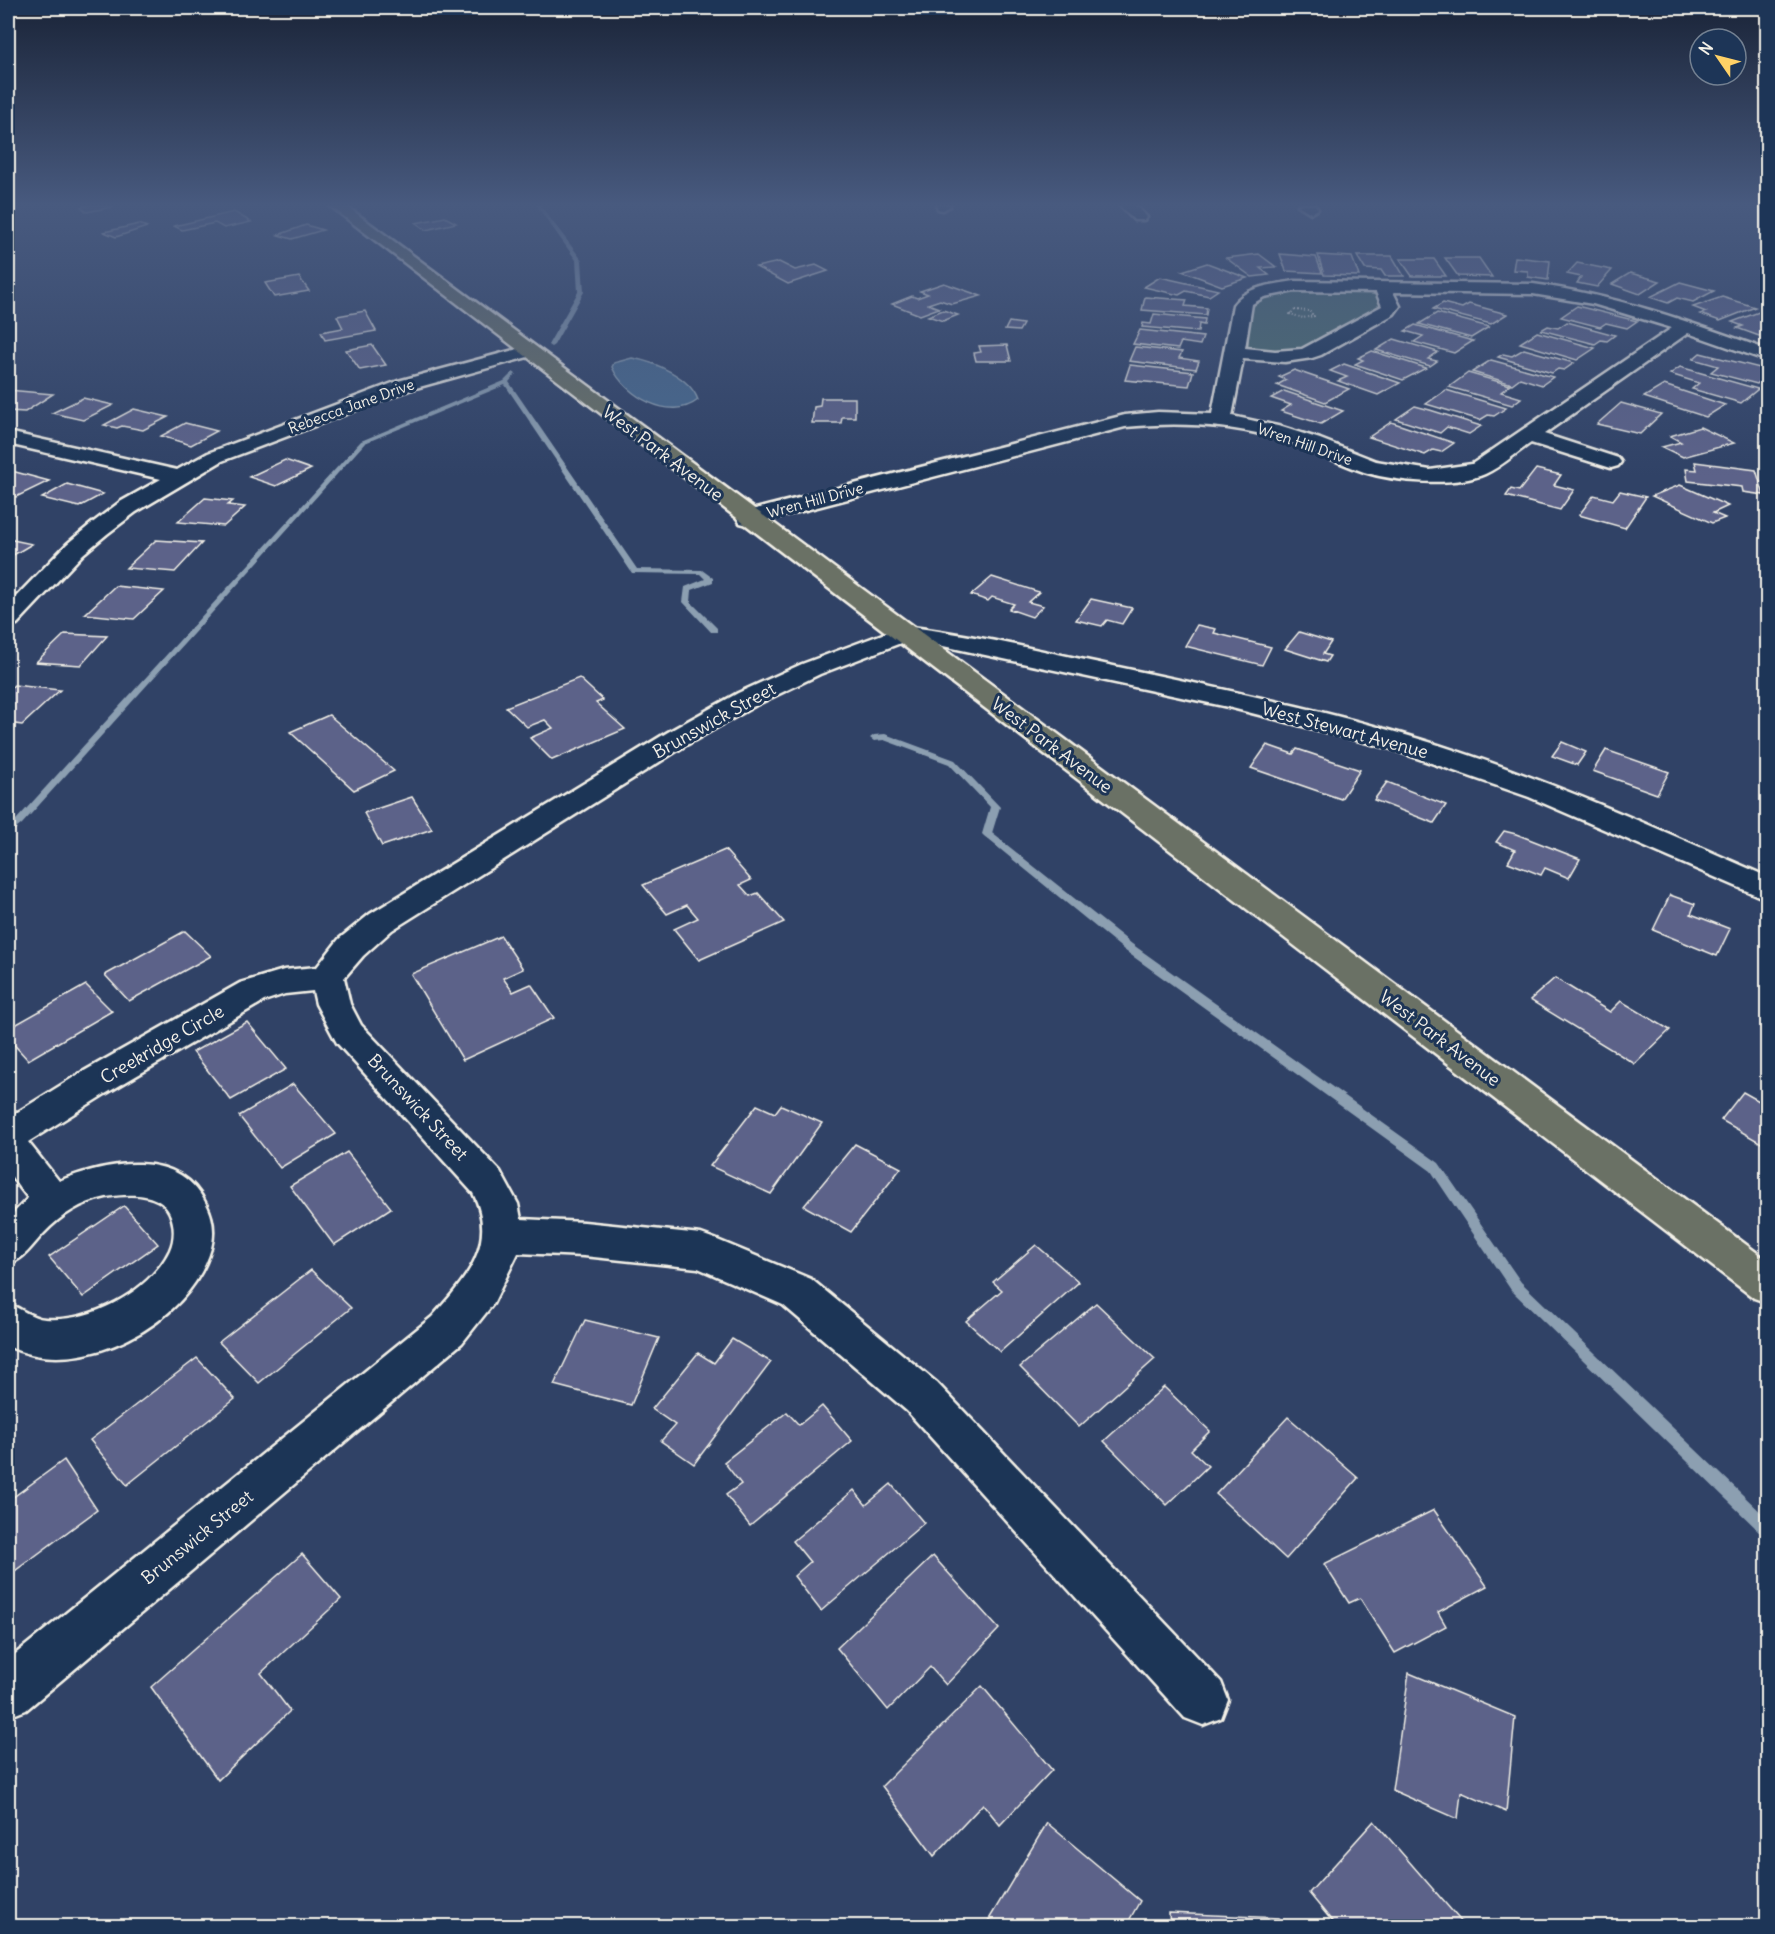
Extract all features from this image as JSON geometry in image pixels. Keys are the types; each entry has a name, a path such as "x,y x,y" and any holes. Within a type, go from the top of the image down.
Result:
{"main road":[{"name":"West Park Avenue","path":"455,295 1767,1286"}],"street":[{"path":"1221,420 1242,305 1255,295"},
{"path":"1234,352 1287,357 1303,356 1388,310 1391,306 1387,295"},
{"path":"1580,295 1617,303 1767,356"},
{"name":"Wren Hill Drive","path":"748,518 1125,421 1158,418 1221,420 1275,431 1371,466 1430,476 1479,469 1685,327"},
{"name":"Rebecca Jane Drive","path":"8,619 75,549 128,507 215,457 405,385 529,351"},
{"path":"1527,435 1611,462"},
{"path":"8,438 179,477"},
{"name":"West Stewart Avenue","path":"904,633 943,638 1168,687 1317,720 1400,742 1482,770 1579,808 1767,891"},
{"name":"Brunswick Street","path":"8,1692 447,1330 476,1297 493,1267 502,1235 501,1211 487,1182 350,1034 333,1004 327,978 338,960 360,937 381,922 678,738 747,699 803,673 904,633"},
{"name":"Creekridge Circle","path":"8,1136 162,1043 252,992 284,982 327,978"},
{"path":"8,1145 54,1202"},
{"path":"8,1247 26,1224 54,1202 78,1190 107,1181 134,1178 158,1182 177,1192 189,1208 194,1228 189,1251 176,1275 155,1298 128,1318 98,1332 66,1339 38,1338 15,1330 8,1323"},
{"path":"502,1235 584,1239 701,1251 797,1292 922,1397 1203,1700"}],"path":[{"path":"1302,310 1310,311 1314,316 1303,318 1291,315 1292,311 1302,310"}],"green space":[{"path":"1376,295 1379,297 1380,306 1316,343 1281,352 1264,351 1248,345 1251,311 1260,300 1266,297"}],"water":[{"path":"632,358 671,372 688,384 698,400 687,406 675,408 649,403 638,396 618,378 612,367 614,363"}],"building":[{"path":"925,295 981,296 952,304 940,300 928,304 939,308 920,315 892,304 912,296 917,298"},
{"path":"1706,295 1693,302 1677,298 1668,303 1650,297"},
{"path":"1145,297 1187,300 1185,306 1207,308 1206,315 1142,310"},
{"path":"1722,297 1755,307 1720,321 1700,314 1706,312 1693,307"},
{"path":"1443,303 1462,308 1469,304 1507,314 1491,324 1433,309"},
{"path":"1577,306 1637,321 1627,328 1606,323 1600,327 1561,317"},
{"path":"1767,309 1768,333 1759,336 1737,328 1743,326 1732,322"},
{"path":"943,310 958,315 943,321 928,316"},
{"path":"365,311 376,331 325,340 321,332 343,328 337,316"},
{"path":"1437,313 1489,327 1471,338 1419,324"},
{"path":"1154,314 1205,319 1204,325 1199,324 1198,332 1142,327 1143,323 1151,324"},
{"path":"1009,322 1023,324 1019,331 1005,330"},
{"path":"1567,322 1615,335 1607,341 1601,340 1595,344 1541,330 1548,326 1558,328"},
{"path":"1415,325 1473,341 1454,353 1414,342 1423,336 1405,331"},
{"path":"1140,330 1203,337 1200,345 1181,342 1178,349 1133,344"},
{"path":"1537,332 1595,348 1577,360 1520,343"},
{"path":"1394,339 1438,352 1428,359 1437,361 1430,366 1376,350"},
{"path":"372,345 386,365 360,370 346,350"},
{"path":"1007,345 1011,361 976,361 974,353 981,352 979,346"},
{"path":"1135,347 1182,352 1179,358 1199,361 1196,369 1129,361"},
{"path":"1524,349 1574,363 1564,370 1558,369 1552,373 1498,357 1503,354 1512,356"},
{"path":"1372,351 1426,368 1403,380 1355,364 1363,360 1358,358"},
{"path":"1700,353 1768,370 1768,373 1757,384 1711,372 1718,366 1693,359"},
{"path":"1491,360 1553,377 1542,385 1520,378 1512,384 1472,372"},
{"path":"1344,364 1400,383 1378,395 1338,381 1347,377 1330,371"},
{"path":"1130,365 1193,372 1189,386 1125,380"},
{"path":"1680,367 1758,389 1741,403 1692,389 1699,383 1670,374"},
{"path":"1294,370 1349,389 1325,402 1277,385 1286,380 1279,377"},
{"path":"1468,373 1510,385 1501,392 1521,398 1512,405 1449,387"},
{"path":"1664,385 1725,405 1706,417 1644,397"},
{"path":"8,390 53,394 25,412 8,411"},
{"path":"1446,390 1506,408 1494,416 1488,415 1480,420 1426,404"},
{"path":"1284,391 1343,411 1321,424 1281,411 1291,405 1271,398"},
{"path":"83,398 113,405 83,420 52,413"},
{"path":"821,398 855,398 855,417 842,417 841,423 812,423 814,407 820,406"},
{"path":"1621,403 1661,414 1640,434 1597,424"},
{"path":"1415,406 1481,426 1469,434 1447,427 1440,433 1396,419"},
{"path":"134,409 168,417 143,430 104,425"},
{"path":"1391,422 1454,443 1441,452 1433,450 1425,455 1369,437"},
{"path":"185,423 217,431 191,445 161,436"},
{"path":"1700,427 1734,443 1683,457 1662,447 1681,442 1670,436"},
{"path":"285,460 311,469 276,486 249,477"},
{"path":"1695,462 1756,470 1764,495 1743,492 1742,487 1688,481 1686,469 1697,470"},
{"path":"1536,469 1561,475 1554,485 1574,490 1560,510 1506,496 1511,489 1519,491"},
{"path":"8,470 49,481 16,497 8,495"},
{"path":"67,484 103,494 79,507 42,498"},
{"path":"1680,485 1728,506 1713,513 1725,518 1712,523 1652,496"},
{"path":"1620,491 1646,497 1625,528 1579,515 1594,495 1613,500"},
{"path":"205,498 233,501 228,505 245,507 224,526 178,522"},
{"path":"8,539 32,544 8,557"},
{"path":"156,540 202,543 175,572 126,568"},
{"path":"992,577 1039,592 1028,602 1043,606 1032,617 1009,609 1014,604 992,597 988,601 971,595"},
{"path":"115,586 164,591 134,619 85,614"},
{"path":"1091,599 1132,608 1122,624 1107,620 1102,626 1076,620"},
{"path":"1197,625 1216,629 1214,633 1271,647 1262,665 1185,646"},
{"path":"1299,632 1331,642 1323,654 1330,656 1326,662 1285,649"},
{"path":"65,634 107,636 81,665 36,662"},
{"path":"579,678 603,700 596,703 625,729 552,760 530,738 553,728 545,720 527,727 506,707"},
{"path":"14,685 60,690 22,725 8,723 8,691"},
{"path":"329,715 394,771 354,790 290,732"},
{"path":"1562,742 1586,752 1577,765 1552,756"},
{"path":"1267,745 1293,754 1297,749 1360,770 1341,799 1251,768"},
{"path":"1606,750 1669,772 1657,794 1593,771"},
{"path":"1387,782 1446,805 1434,823 1374,800"},
{"path":"412,797 432,829 382,846 364,813"},
{"path":"1504,831 1580,859 1569,878 1545,868 1541,875 1508,862 1515,850 1496,842"},
{"path":"725,850 751,880 740,885 750,896 758,893 784,922 699,960 674,929 698,918 687,905 667,914 643,885"},
{"path":"1670,895 1695,904 1691,914 1730,929 1717,956 1653,930"},
{"path":"185,931 211,956 129,1001 105,975"},
{"path":"501,936 523,969 503,978 513,992 531,984 554,1018 463,1060 411,974"},
{"path":"1555,978 1610,1012 1621,1001 1670,1030 1635,1064 1530,1000"},
{"path":"86,985 112,1011 28,1060 8,1038 8,1029"},
{"path":"247,1022 286,1069 231,1100 193,1052"},
{"path":"293,1084 336,1134 280,1168 239,1116"},
{"path":"1743,1092 1768,1106 1768,1147 1721,1120"},
{"path":"757,1105 775,1113 781,1105 822,1123 771,1194 710,1166"},
{"path":"855,1144 901,1168 851,1232 804,1206"},
{"path":"347,1152 391,1208 334,1245 290,1186"},
{"path":"124,1206 158,1244 83,1297 49,1257"},
{"path":"1036,1245 1079,1282 1000,1352 966,1321 1002,1290 993,1282"},
{"path":"311,1270 351,1308 259,1383 219,1342"},
{"path":"1096,1303 1155,1359 1079,1427 1020,1367"},
{"path":"585,1320 659,1338 631,1405 554,1385"},
{"path":"732,1339 771,1362 694,1464 661,1441 675,1425 652,1409 698,1353 714,1363"},
{"path":"197,1358 235,1399 127,1485 90,1440"},
{"path":"1164,1387 1210,1431 1191,1450 1208,1466 1167,1505 1104,1441"},
{"path":"822,1406 852,1441 750,1526 726,1495 741,1484 724,1462 787,1412 799,1425"},
{"path":"1288,1417 1358,1478 1286,1559 1216,1494"},
{"path":"64,1460 97,1510 8,1576 8,1501"},
{"path":"891,1484 924,1523 821,1611 794,1576 810,1562 793,1541 854,1490 866,1505"},
{"path":"1434,1510 1487,1586 1438,1612 1446,1626 1395,1653 1360,1598 1349,1603 1324,1564"},
{"path":"302,1554 341,1599 261,1673 290,1711 218,1780 151,1687"},
{"path":"933,1556 999,1629 946,1685 930,1667 888,1710 837,1648"},
{"path":"1409,1673 1515,1717 1506,1812 1461,1792 1458,1819 1392,1790"},
{"path":"982,1686 1052,1770 1000,1825 983,1804 934,1856 882,1786"},
{"path":"1374,1821 1465,1926 1336,1926 1309,1893"},
{"path":"1047,1823 1140,1901 1126,1926 985,1926"},
{"path":"1169,1913 1279,1918 1280,1926 1170,1926"}],"waterway":[{"path":"551,345 579,295"},
{"path":"506,382 513,374"},
{"path":"8,831 19,822 363,442 506,382"},
{"path":"506,382 635,571 702,572 710,580 688,589 687,602 714,630"},
{"path":"874,738 885,737 952,762 995,807 987,834 1128,947 1435,1167 1516,1286 1768,1530"}]}
